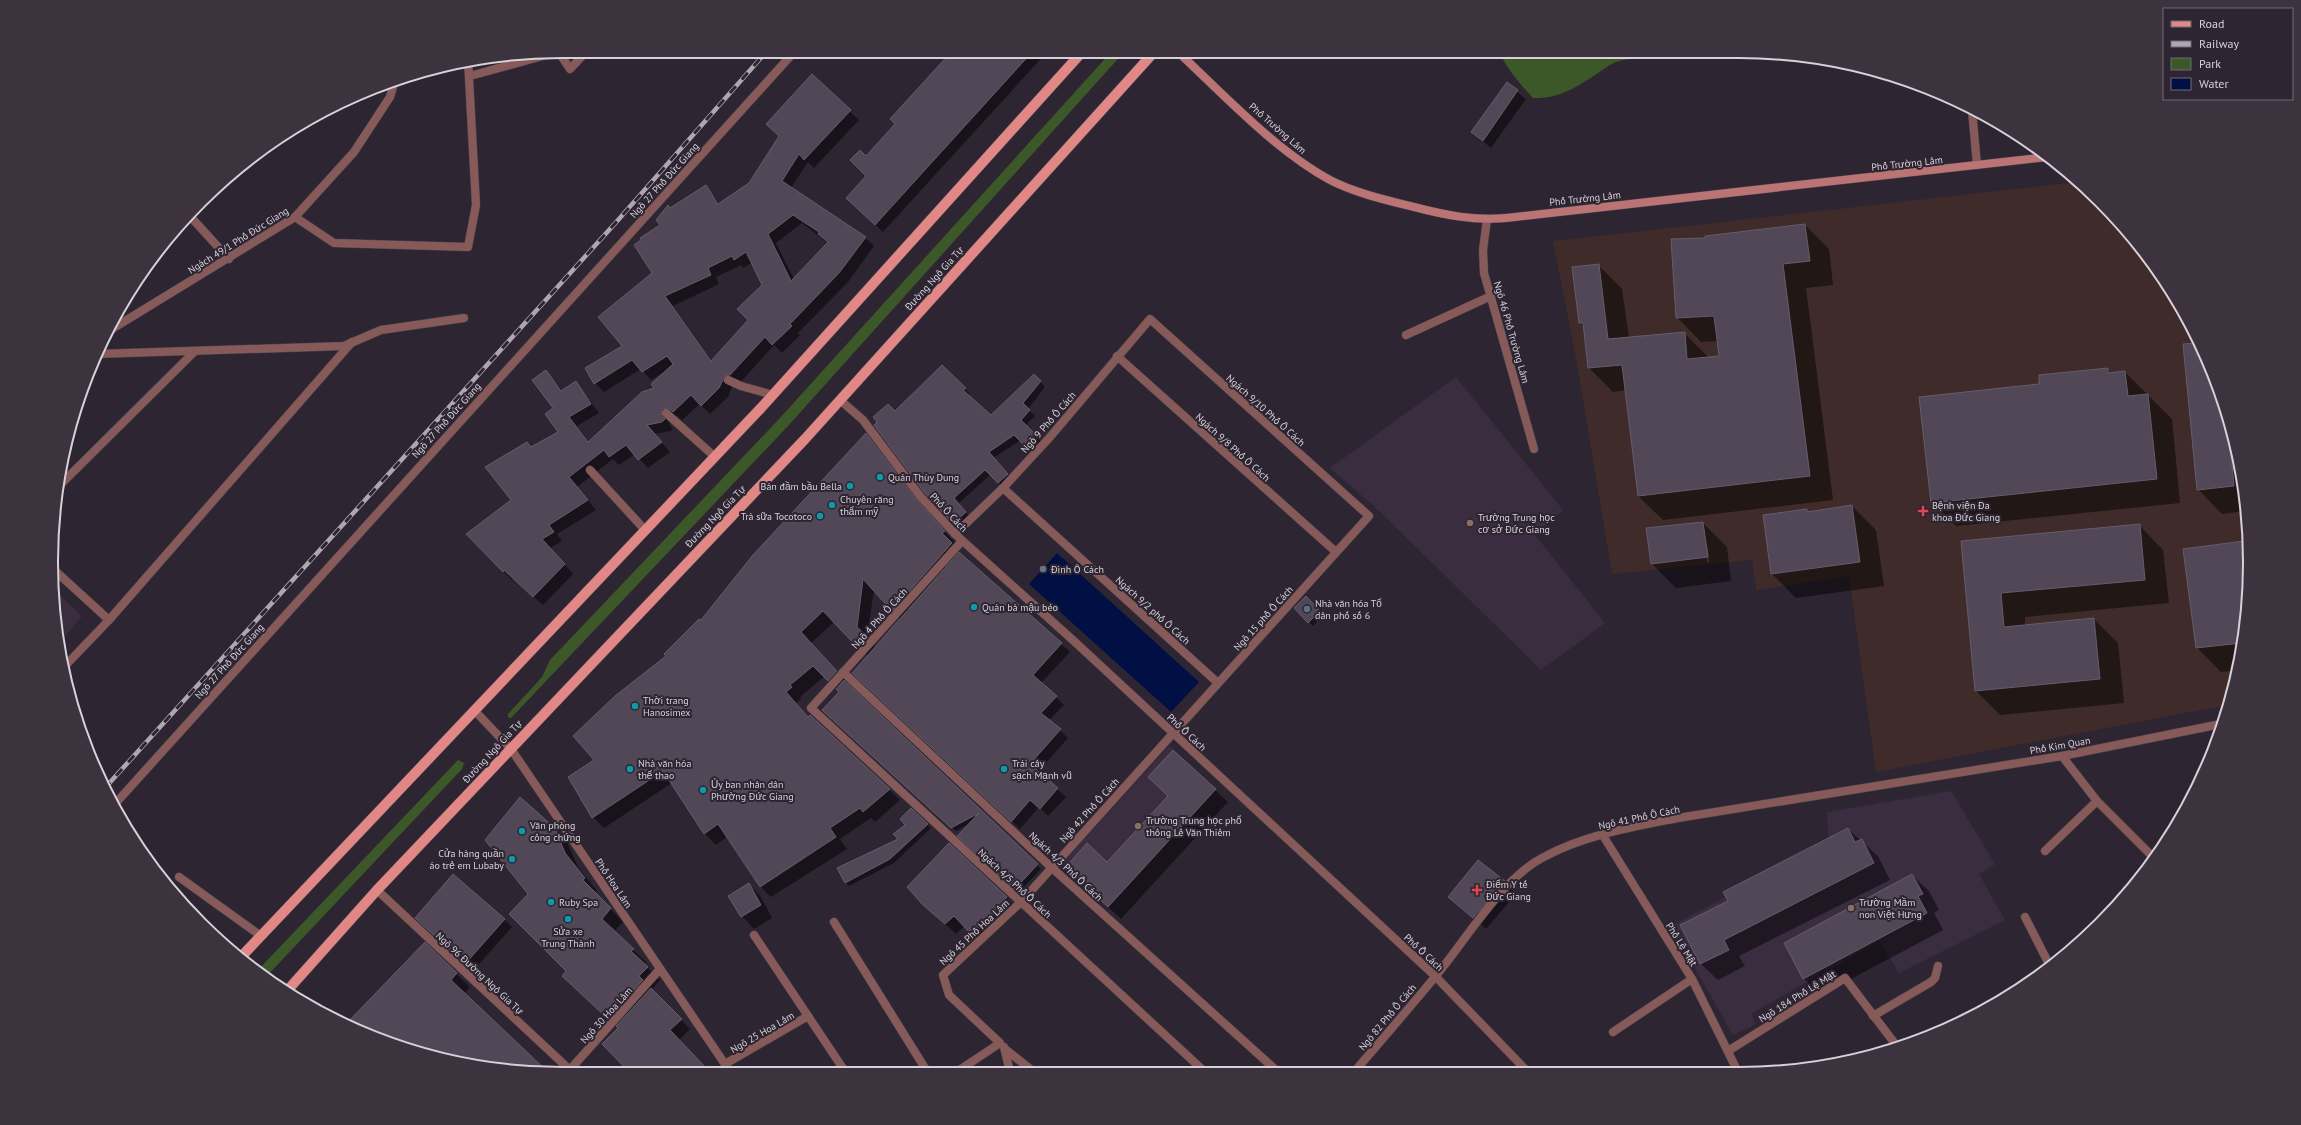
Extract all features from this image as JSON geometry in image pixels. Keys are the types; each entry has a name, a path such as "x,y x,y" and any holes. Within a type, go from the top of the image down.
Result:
{"main road":[{"path":"244,954 773,395 1077,58"},
{"name":"Đường Ngô Gia Tự","path":"290,987 377,890 840,400 1149,58"},
{"name":"Phố Trường Lâm","path":"1185,58 1287,150 1331,180 1398,203 1435,212 1487,219 2040,158"}],"street":[{"path":"562,58 570,69 580,58"},
{"name":"Ngõ 27 Phố Đức Giang","path":"118,801 413,471 789,58"},
{"path":"470,76 533,59"},
{"path":"295,217 334,243 468,247 476,205 469,67"},
{"name":"Ngách 49/1 Phố Đức Giang","path":"117,326 229,259 295,217 354,152 390,97 393,88"},
{"path":"1973,116 1977,165"},
{"path":"193,219 229,259"},
{"name":"Ngõ 46 Phố Trường Lâm","path":"1487,219 1483,250 1484,273 1534,449"},
{"path":"1406,335 1491,296"},
{"path":"103,354 344,346 381,330 464,318"},
{"name":"Ngõ 9 Phố Ô Cách","path":"955,534 1003,488 1050,437 1117,356 1150,319"},
{"name":"Ngách 9/10 Phố Ô Cách","path":"1150,319 1369,516"},
{"path":"68,662 109,620 352,342"},
{"path":"65,480 194,352"},
{"name":"Ngách 9/8 Phố Ô Cách","path":"1117,356 1336,552"},
{"path":"728,380 741,386 773,395"},
{"name":"Phố Ô Cách","path":"840,400 863,420 920,496 962,541 1173,733 1435,976 1523,1067"},
{"path":"666,414 715,457"},
{"path":"590,470 645,530"},
{"name":"Ngách 9/2 phố Ô Cách","path":"1003,488 1218,683"},
{"name":"Ngõ 15 phố Ô Cách","path":"1173,733 1369,516"},
{"name":"Ngõ 4 Phố Ô Cách","path":"811,708 962,541"},
{"path":"58,575 109,620"},
{"name":"Ngách 4/3 Phố Ô Cách","path":"843,672 1051,867 1271,1067"},
{"name":"Ngách 4/5 Phố Ô Cách","path":"811,708 1200,1067"},
{"name":"Phố Hoa Lâm","path":"474,710 510,749 727,1067"},
{"name":"Phố Kim Quan","path":"1902,782 2062,756 2216,725"},
{"name":"Ngõ 42 Phố Ô Cách","path":"1021,902 1173,733"},
{"path":"2062,756 2097,801 2150,854"},
{"name":"Ngõ 41 Phố Ô Cách","path":"1435,976 1512,880 1540,858 1580,841 1602,834 1678,818 1902,782"},
{"path":"2045,851 2097,801"},
{"name":"Phố Lệ Mật","path":"1602,834 1692,979 1736,1067"},
{"path":"179,878 261,936"},
{"name":"Ngõ 96 Đường Ngô Gia Tự","path":"377,890 563,1067"},
{"name":"Ngõ 45 Phố Hoa Lâm","path":"1003,1046 949,995 943,975 1021,902"},
{"path":"2025,917 2047,962"},
{"path":"834,922 924,1067"},
{"path":"754,935 842,1067"},
{"path":"1873,1016 1931,982 1935,978 1938,966"},
{"name":"Ngõ 30 Hoa Lâm","path":"572,1067 660,969"},
{"name":"Ngõ 82 Phố Ô Cách","path":"1357,1067 1435,976"},
{"name":"Ngõ 184 Phố Lệ Mật","path":"1728,1051 1846,978 1894,1042"},
{"path":"1613,1032 1692,979"},
{"name":"Ngõ 25 Hoa Lâm","path":"725,1064 808,1016"},
{"path":"1003,1046 1028,1067"},
{"path":"1003,1046 1009,1067"},
{"path":"966,1067 1003,1046"}],"shaded area":[{"name":"Bệnh viện Đa khoa Đức Giang","path":"2071,183 2118,230 2139,255 2158,282 2191,339 2205,369 2226,432 2239,497 2243,562 2239,628 2222,706 1876,772 1849,576 1756,590 1752,560 1612,574 1578,369 1553,241"},
{"name":"Trường Trung học cơ sở Đức Giang","path":"1456,377 1563,510 1535,535 1605,623 1541,670 1375,507 1330,468"},
{"path":"59,595 82,616 64,638"},
{"name":"Trường Trung học phổ thông Lê Văn Thiêm","path":"1169,746 1216,789 1108,907 1061,864"},
{"name":"Trường Mầm non Việt Hưng","path":"1951,791 1995,864 1979,874 2005,920 1899,973 1879,941 1751,1014 1756,1024 1733,1035 1671,926 1726,897 1723,892 1829,838 1827,812"}],"green space":[{"path":"1106,58 1119,58 788,426 511,718 508,717 508,714 542,677 550,660 779,419"},
{"path":"1503,58 1635,58 1616,62 1583,83 1567,91 1542,98 1533,98 1504,62"},
{"path":"458,760 464,763 462,769 270,973 261,967"}],"water":[{"path":"1057,553 1199,682 1171,712 1029,584"}],"building":[{"path":"946,58 1027,58 875,225 846,198 866,176 850,160 860,150 866,156 895,124 890,119"},
{"path":"812,74 851,110 804,160 799,154 782,181 866,237 839,273 790,324 792,326 772,345 765,337 730,375 725,376 719,388 701,406 691,395 673,412 668,408 662,409 661,414 665,419 662,422 647,425 662,442 638,460 626,445 609,457 604,450 569,477 588,500 549,525 554,532 542,539 565,564 533,597 504,570 503,572 466,534 511,500 485,467 527,442 531,447 558,432 545,414 553,408 532,380 546,370 561,391 576,381 591,404 569,417 588,442 642,392 654,388 651,384 673,364 667,356 642,372 632,360 594,384 585,368 622,346 598,317 652,273 634,245 641,240 640,238 660,225 656,220 668,205 670,208 706,185 718,204 749,183 779,136 766,124","holes":["793,215 819,232 818,234 828,242 791,281 768,234","746,252 762,285 737,309 748,320 711,361 665,296 711,275 708,268 732,256 734,260"]},
{"path":"1507,82 1518,90 1483,141 1471,132"},
{"path":"1805,224 1810,261 1783,264 1810,476 1638,496 1622,365 1588,368 1583,323 1579,323 1572,267 1599,264 1608,339 1685,332 1687,359 1719,356 1714,316 1676,318 1671,239 1705,238 1705,236"},
{"path":"2193,343 2205,369 2226,432 2231,456 2234,486 2197,490 2183,344"},
{"path":"942,365 966,388 963,390 991,415 1034,374 1041,381 1023,403 1030,410 1021,420 1036,435 1025,446 1014,435 989,452 1008,474 998,483 985,470 954,498 966,512 953,524 924,492 874,425 877,422 873,417 888,404 895,411"},
{"path":"2108,368 2108,373 2125,371 2128,396 2148,394 2157,479 1931,503 1919,397 2039,384 2039,375"},
{"path":"866,433 916,499 945,531 942,533 952,543 892,611 863,579 857,627 868,637 858,648 823,611 801,632 837,671 828,681 813,666 790,685 792,687 786,692 808,717 810,715 890,789 863,812 860,808 830,828 836,837 760,887 718,824 704,834 663,771 592,818 568,777 594,760 573,736 615,696 666,656 664,654 699,619 701,620 753,555"},
{"path":"1852,505 1860,562 1771,574 1763,515 1807,509 1807,512"},
{"path":"1703,522 1708,557 1651,564 1646,528"},
{"path":"2140,524 2145,580 2001,593 2004,627 2094,618 2100,679 1975,691 1961,541"},
{"path":"2242,541 2242,595 2236,644 2196,648 2183,549"},
{"path":"959,552 1062,643 1033,675 1057,696 1041,713 1061,729 1030,764 1058,788 1040,809 1030,800 1011,822 852,673"},
{"name":"Nhà văn hóa Tổ dân phố số 6","path":"1306,596 1320,611 1308,623 1294,608"},
{"path":"844,680 1038,864 1015,889 957,836 979,813 951,828 822,710 839,692 836,689"},
{"name":"Trường Trung học phổ thông Lê Văn Thiêm","path":"1173,750 1216,789 1108,907 1065,868 1087,843 1107,862 1168,796 1148,777"},
{"path":"520,797 555,828 565,853 585,878 583,880 611,908 602,919 634,949 631,951 648,967 639,976 643,980 608,1019 562,976 566,971 509,914 528,894 485,840"},
{"path":"911,808 928,824 890,859 845,883 837,868 898,839 893,834 905,825 900,819"},
{"path":"1848,828 1855,842 1862,839 1874,863 1724,940 1729,950 1700,964 1680,925 1728,901 1723,892"},
{"path":"949,843 1007,897 1002,902 1004,904 971,934 954,916 945,924 923,905 907,887"},
{"name":"Điểm Y tế Đức Giang","path":"1478,860 1505,881 1473,918 1448,897"},
{"path":"453,874 505,919 465,964 415,918"},
{"path":"1912,874 1923,894 1918,896 1927,913 1803,979 1784,943"},
{"path":"749,883 761,905 741,917 728,896"},
{"path":"425,942 457,973 451,980 542,1066 497,1063 432,1050 369,1029 350,1020"},
{"path":"651,988 682,1019 670,1030 705,1067 624,1067 602,1044 618,1028 616,1026"}],"railway":[{"path":"109,784 619,219 761,58"}],"place":[{"name":"Quán Thùy Dung","path":"880,477"},
{"name":"Bán đầm bầu Bella","path":"850,486"},
{"name":"Chuyên răng thẩm mỹ","path":"832,505"},
{"name":"Bệnh viện Đa khoa Đức Giang","path":"1923,511"},
{"name":"Trà sữa Tocotoco","path":"820,516"},
{"name":"Trường Trung học cơ sở Đức Giang","path":"1470,523"},
{"name":"Đình Ô Cách","path":"1043,569"},
{"name":"Quán bà mậu béo","path":"974,607"},
{"name":"Nhà văn hóa Tổ dân phố số 6","path":"1307,609"},
{"name":"Thời trang Hanosimex","path":"635,706"},
{"name":"Nhà văn hóa thể thao","path":"630,769"},
{"name":"Trái cây sạch Mạnh vũ","path":"1004,769"},
{"name":"Ủy ban nhân dân Phường Đức Giang","path":"703,790"},
{"name":"Trường Trung học phổ thông Lê Văn Thiêm","path":"1138,826"},
{"name":"Văn phòng công chứng","path":"522,831"},
{"name":"Cửa hàng quần áo trẻ em Lubaby","path":"512,859"},
{"name":"Điểm Y tế Đức Giang","path":"1477,890"},
{"name":"Ruby Spa","path":"551,902"},
{"name":"Trường Mầm non Việt Hưng","path":"1851,908"},
{"name":"Sửa xe Trung Thành","path":"568,919"}]}
